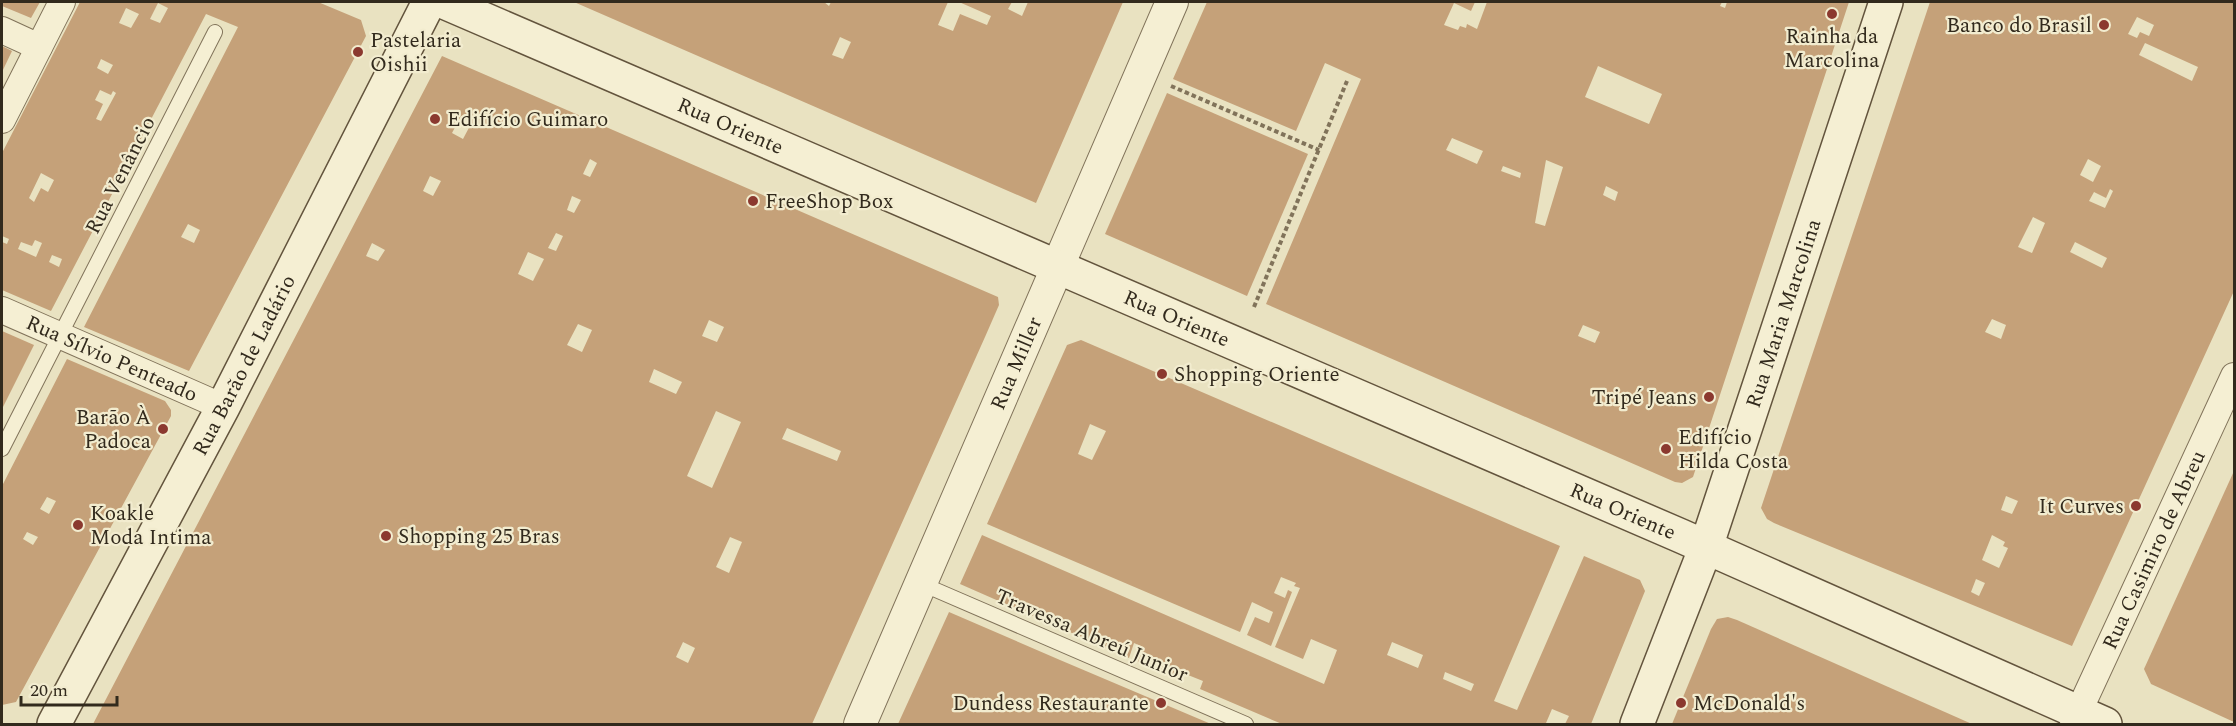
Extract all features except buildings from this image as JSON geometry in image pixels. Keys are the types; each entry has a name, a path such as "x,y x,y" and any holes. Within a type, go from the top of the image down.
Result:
{"main road":[{"name":"Rua Barão de Ladário","path":"54,724 223,407 429,2"},
{"name":"Rua Oriente","path":"444,2 1706,547 2086,721"},
{"name":"Rua Maria Marcolina","path":"1637,724 1706,547 1886,2"}],"street":[{"path":"2,120 62,2"},
{"name":"Rua Miller","path":"860,724 1172,2"},
{"path":"2,30 39,47"},
{"name":"Rua Sílvio Penteado","path":"2,310 223,407"},
{"name":"Rua Casimiro de Abreu","path":"2086,721 2235,376"}],"lane":[{"name":"Rua Venâncio","path":"2,449 62,336 215,32"},
{"name":"Travessa Abreú Junior","path":"922,584 1246,724"}],"path":[{"path":"1254,307 1347,81"},
{"path":"1163,83 1319,150"}],"place":[{"name":"Rainha da Marcolina","path":"1832,14"},
{"name":"Banco do Brasil","path":"2104,25"},
{"name":"Pastelaria Oishii","path":"358,52"},
{"name":"Edifício Guimaro","path":"435,119"},
{"name":"FreeShop Box","path":"753,201"},
{"name":"Shopping Oriente","path":"1162,374"},
{"name":"Tripé Jeans","path":"1709,397"},
{"name":"Barão À Padoca","path":"163,429"},
{"name":"Edifício Hilda Costa","path":"1666,449"},
{"name":"It Curves","path":"2136,506"},
{"name":"Koakle Moda Intima","path":"78,525"},
{"name":"Shopping 25 Bras","path":"386,536"},
{"name":"Dundess Restaurante","path":"1161,703"},
{"name":"McDonald's","path":"1681,703"}]}
